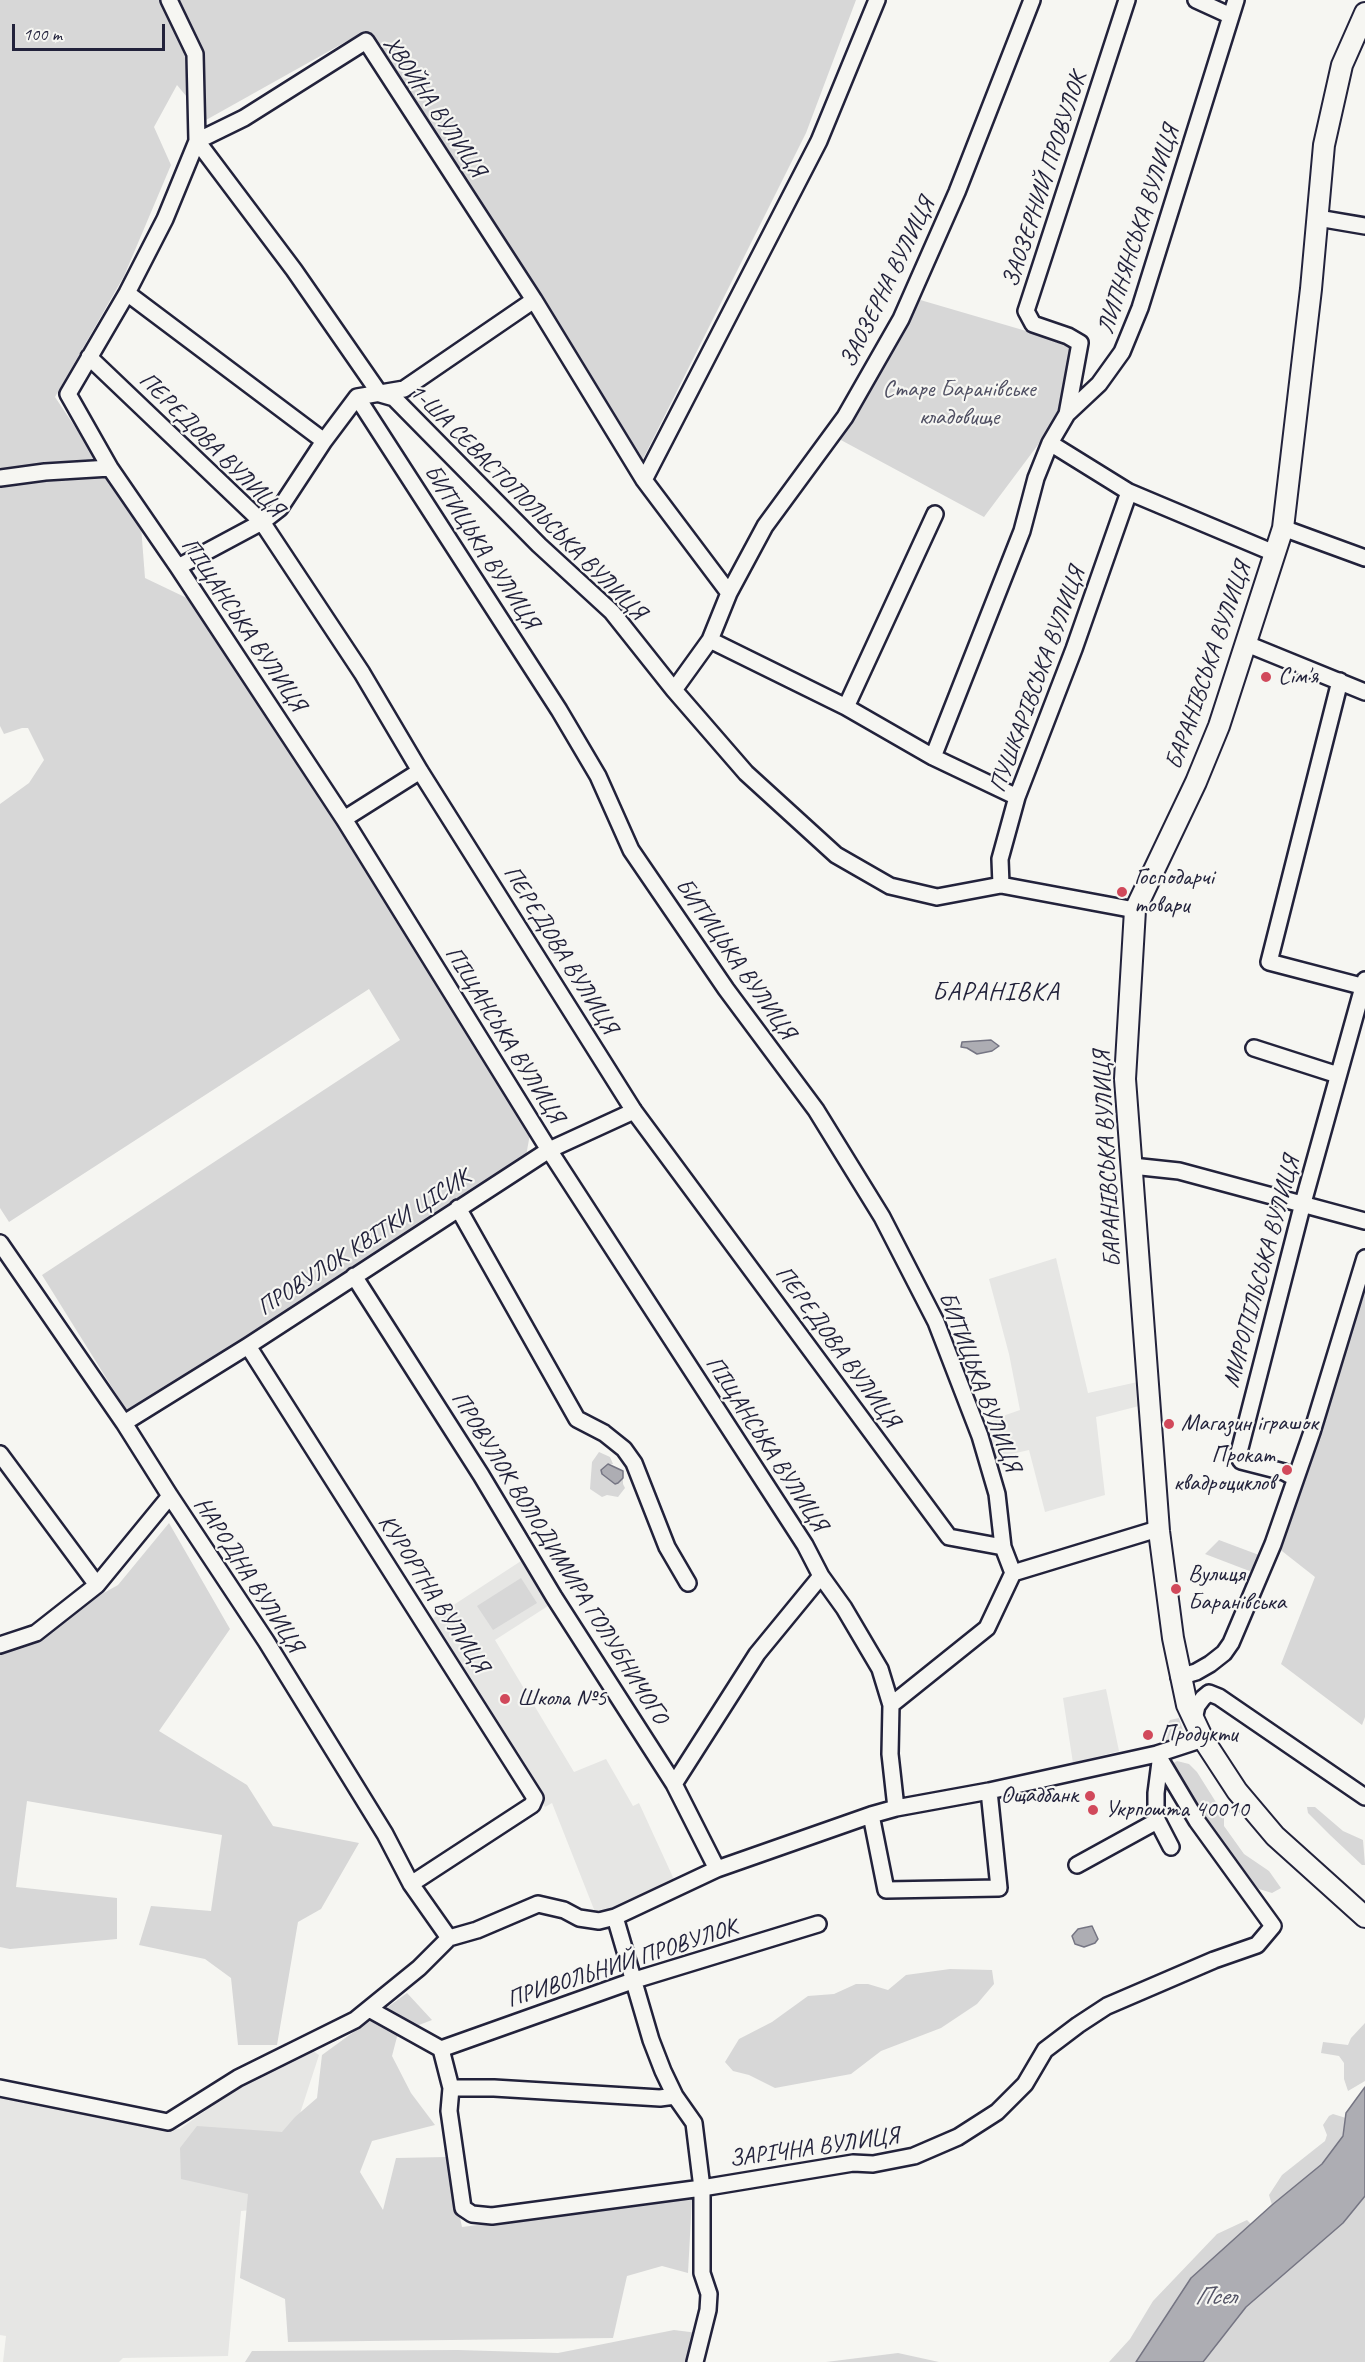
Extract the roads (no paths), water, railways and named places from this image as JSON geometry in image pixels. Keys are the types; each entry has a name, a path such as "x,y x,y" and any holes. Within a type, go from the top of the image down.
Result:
{"main road":[{"name":"БАРАНІВСЬКА ВУЛИЦЯ","path":"1363,1915 1275,1836 1237,1791 1203,1739 1187,1705 1179,1677 1159,1531 1125,1079 1135,910 1200,773 1219,726 1283,528 1324,146 1342,65 1365,13"}],"street":[{"path":"89,357 128,293 165,219 197,141 195,54 169,0"},
{"path":"644,480 819,141 877,0"},
{"name":"ЗАОЗЕРНА ВУЛИЦЯ","path":"674,690 710,640 729,593 765,526 845,417 902,319 957,192 1032,0"},
{"name":"ЗАОЗЕРНИЙ ПРОВУЛОК","path":"1067,414 1080,343 1068,336 1033,324 1026,311 1127,0"},
{"path":"1196,0 1232,16"},
{"name":"ЛИПНЯНСЬКА ВУЛИЦЯ","path":"933,757 1022,531 1036,478 1050,443 1067,414 1099,384 1122,352 1140,308 1236,0"},
{"name":"ХВОЙНА ВУЛИЦЯ","path":"197,141 244,118 366,41 534,300 644,480 729,593"},
{"name":"1-ША СЕВАСТОПОЛЬСЬКА ВУЛИЦЯ","path":"197,141 294,270 380,394 394,398 540,546 612,612 674,690 746,773 836,855 890,886 937,897 1001,885 1135,910"},
{"path":"1318,218 1365,226"},
{"path":"128,293 324,441"},
{"path":"178,567 262,522 280,508 324,441 357,397 404,389 534,300"},
{"name":"ПІЩАНСЬКА ВУЛИЦЯ","path":"89,357 68,394 110,468 344,819 549,1150 781,1507 821,1576 844,1608 880,1669 891,1706 890,1754 896,1808"},
{"name":"ПЕРЕДОВА ВУЛИЦЯ","path":"89,357 262,522 362,673 420,771 634,1111 949,1537 1003,1547"},
{"name":"БИТИЦЬКА ВУЛИЦЯ","path":"357,397 560,711 598,776 631,850 726,988 816,1110 882,1217 936,1322 980,1436 997,1494 1003,1547 1012,1573"},
{"path":"1050,443 1129,492 1274,554"},
{"path":"0,478 45,472 110,468"},
{"name":"ПУШКАРІВСЬКА ВУЛИЦЯ","path":"1001,885 1000,859 1017,797 1074,649 1129,492"},
{"path":"846,707 935,514"},
{"path":"1283,528 1365,558"},
{"path":"710,640 846,707 933,757 1017,797"},
{"path":"1247,644 1365,692"},
{"path":"1340,681 1269,962 1364,984"},
{"path":"344,819 420,771"},
{"name":"МИРОПІЛЬСЬКА ВУЛИЦЯ","path":"1295,1478 1284,1472 1241,1461 1238,1456 1303,1203 1364,984"},
{"path":"1254,1048 1338,1075"},
{"name":"ПРОВУЛОК КВІТКИ ЦІСИК","path":"124,1423 248,1347 549,1150 634,1111"},
{"path":"1131,1166 1179,1171 1365,1221"},
{"path":"458,1208 577,1419 604,1433 624,1449 634,1463 663,1539 688,1583"},
{"name":"НАРОДНА ВУЛИЦЯ","path":"0,1243 124,1423 266,1641 385,1834 411,1884 449,1938"},
{"path":"1179,1677 1196,1672 1210,1664 1224,1653 1231,1643 1273,1544 1312,1432 1365,1258"},
{"name":"ПРОВУЛОК ВОЛОДИМИРА ГОЛУБНИЧОГО","path":"354,1276 481,1475 554,1597 674,1784 717,1869"},
{"name":"КУРОРТНА ВУЛИЦЯ","path":"248,1347 535,1798 532,1805 411,1884"},
{"path":"0,1454 97,1585"},
{"path":"0,1645 36,1633 97,1585 170,1496"},
{"path":"891,1706 987,1628 1012,1573 1151,1531 1159,1531"},
{"path":"674,1784 757,1654 821,1576"},
{"path":"1179,1677 1230,1705 1365,1797"},
{"path":"1194,1719 1197,1706 1209,1693"},
{"path":"0,2088 168,2122 238,2078 355,2020 419,1968 449,1938 477,1930 538,1904 564,1910 579,1918 599,1921 615,1917 717,1869 871,1815 896,1808 1159,1758 1203,1739"},
{"path":"1159,1758 1156,1793 1157,1821 1171,1847"},
{"name":"ЗАРІЧНА ВУЛИЦЯ","path":"451,2088 449,2111 463,2208 472,2214 492,2216 702,2188 853,2163 873,2164 914,2156 958,2137 997,2112 1025,2084 1046,2050 1078,2025 1107,2006 1214,1960 1257,1945 1273,1926 1197,1821 1159,1758"},
{"path":"871,1815 886,1890 999,1888 989,1791"},
{"path":"1077,1865 1157,1821"},
{"path":"615,1917 651,2040 675,2096 694,2123 702,2188 702,2273 709,2294 708,2310 695,2362"},
{"name":"ПРИВОЛЬНИЙ ПРОВУЛОК","path":"441,2049 635,1980 818,1924"},
{"path":"369,2009 441,2049 451,2088 494,2088 660,2098 675,2096"}],"water":[{"path":"991,1040 999,1046 992,1051 977,1054 961,1047 962,1042"},
{"path":"608,1464 623,1471 623,1478 618,1483 615,1484 602,1474 601,1470"},
{"path":"1092,1926 1098,1939 1095,1943 1084,1947 1075,1944 1072,1936 1078,1929"},
{"name":"Псел","path":"1365,2087 1365,2196 1343,2223 1246,2307 1203,2362 1136,2362 1191,2278 1272,2205 1322,2164 1343,2136 1346,2113"}],"place":[{"name":"Сім'я","path":"1266,677"},
{"name":"Господарчі товари","path":"1122,892"},
{"name":"Магазин іграшок","path":"1169,1424"},
{"name":"Прокат квадроциклов","path":"1287,1470"},
{"name":"Вулиця Баранівська","path":"1176,1589"},
{"name":"Школа №5","path":"505,1699"},
{"name":"Продукти","path":"1148,1735"},
{"name":"Ощадбанк","path":"1090,1796"},
{"name":"Укрпошта 40010","path":"1093,1810"}],"district":[{"name":"БАРАНІВКА","path":"996,993"}],"park label":[{"name":"Старе Баранівське кладовище","path":"959,404"}]}
